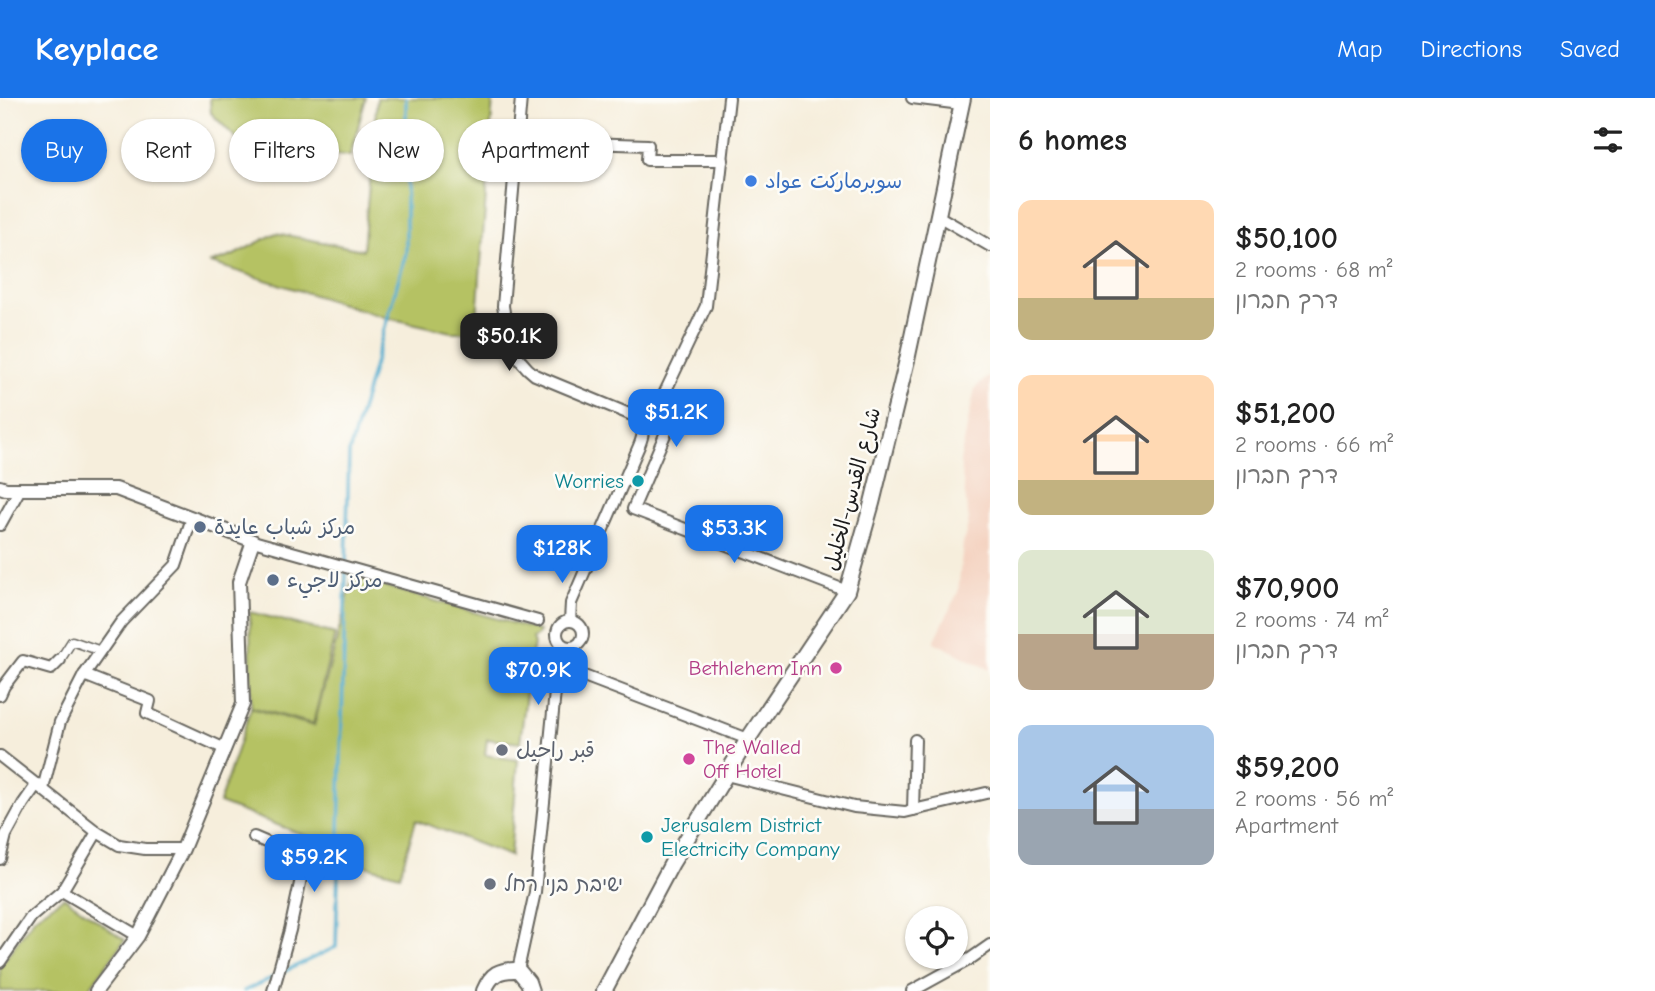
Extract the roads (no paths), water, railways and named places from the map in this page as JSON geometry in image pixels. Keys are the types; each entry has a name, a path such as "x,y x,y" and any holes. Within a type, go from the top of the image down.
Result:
{"main road":[{"name":"شارع القدس-الخليل","path":"604,991 672,863 748,739 848,591 873,503 962,101"},
{"path":"484,991 491,976 504,970 518,970 528,982 531,991"}],"street":[{"path":"521,98 503,306 506,330 524,367 535,375 634,416 639,419 643,428 639,446 571,603 570,621"},
{"path":"729,98 706,306 657,409 661,410 662,416 673,416 633,509 848,591"},
{"path":"912,98 962,101"},
{"path":"613,144 648,145 647,160 723,160"},
{"path":"938,216 990,246"},
{"path":"0,487 116,489 253,541 538,621"},
{"path":"0,525 20,489"},
{"path":"0,859 6,835 40,787 60,722 84,675 121,622 176,565 192,518"},
{"path":"96,991 138,936 183,849 243,704 239,582 253,541"},
{"path":"0,695 23,661 51,670 72,641 101,651"},
{"path":"84,675 150,701 148,713 223,748"},
{"path":"518,970 535,892 556,682 569,675 584,676 748,739"},
{"path":"913,810 915,740"},
{"path":"0,757 97,832 119,845 145,849 183,849"},
{"path":"726,775 855,807 905,811 986,793"},
{"path":"0,962 31,917 62,891 97,832"},
{"path":"254,837 294,855 303,869 273,991"},
{"path":"62,891 138,936"},
{"path":"912,991 990,945"}],"waterway":[{"path":"281,973 336,947 349,453 406,253 406,98"},
{"path":"244,991 274,977"}],"place":[{"name":"سوبرماركت عواد","path":"751,181"},
{"name":"Worries","path":"638,481"},
{"name":"مركز شباب عايدة","path":"200,527"},
{"name":"مركز لاجيء","path":"273,580"},
{"name":"Bethlehem Inn","path":"836,668"},
{"name":"قبر راحيل","path":"502,750"},
{"name":"The Walled Off Hotel","path":"689,759"},
{"name":"Jerusalem District Electricity Company","path":"647,837"},
{"name":"ישיבת בני רחל","path":"490,884"}]}
